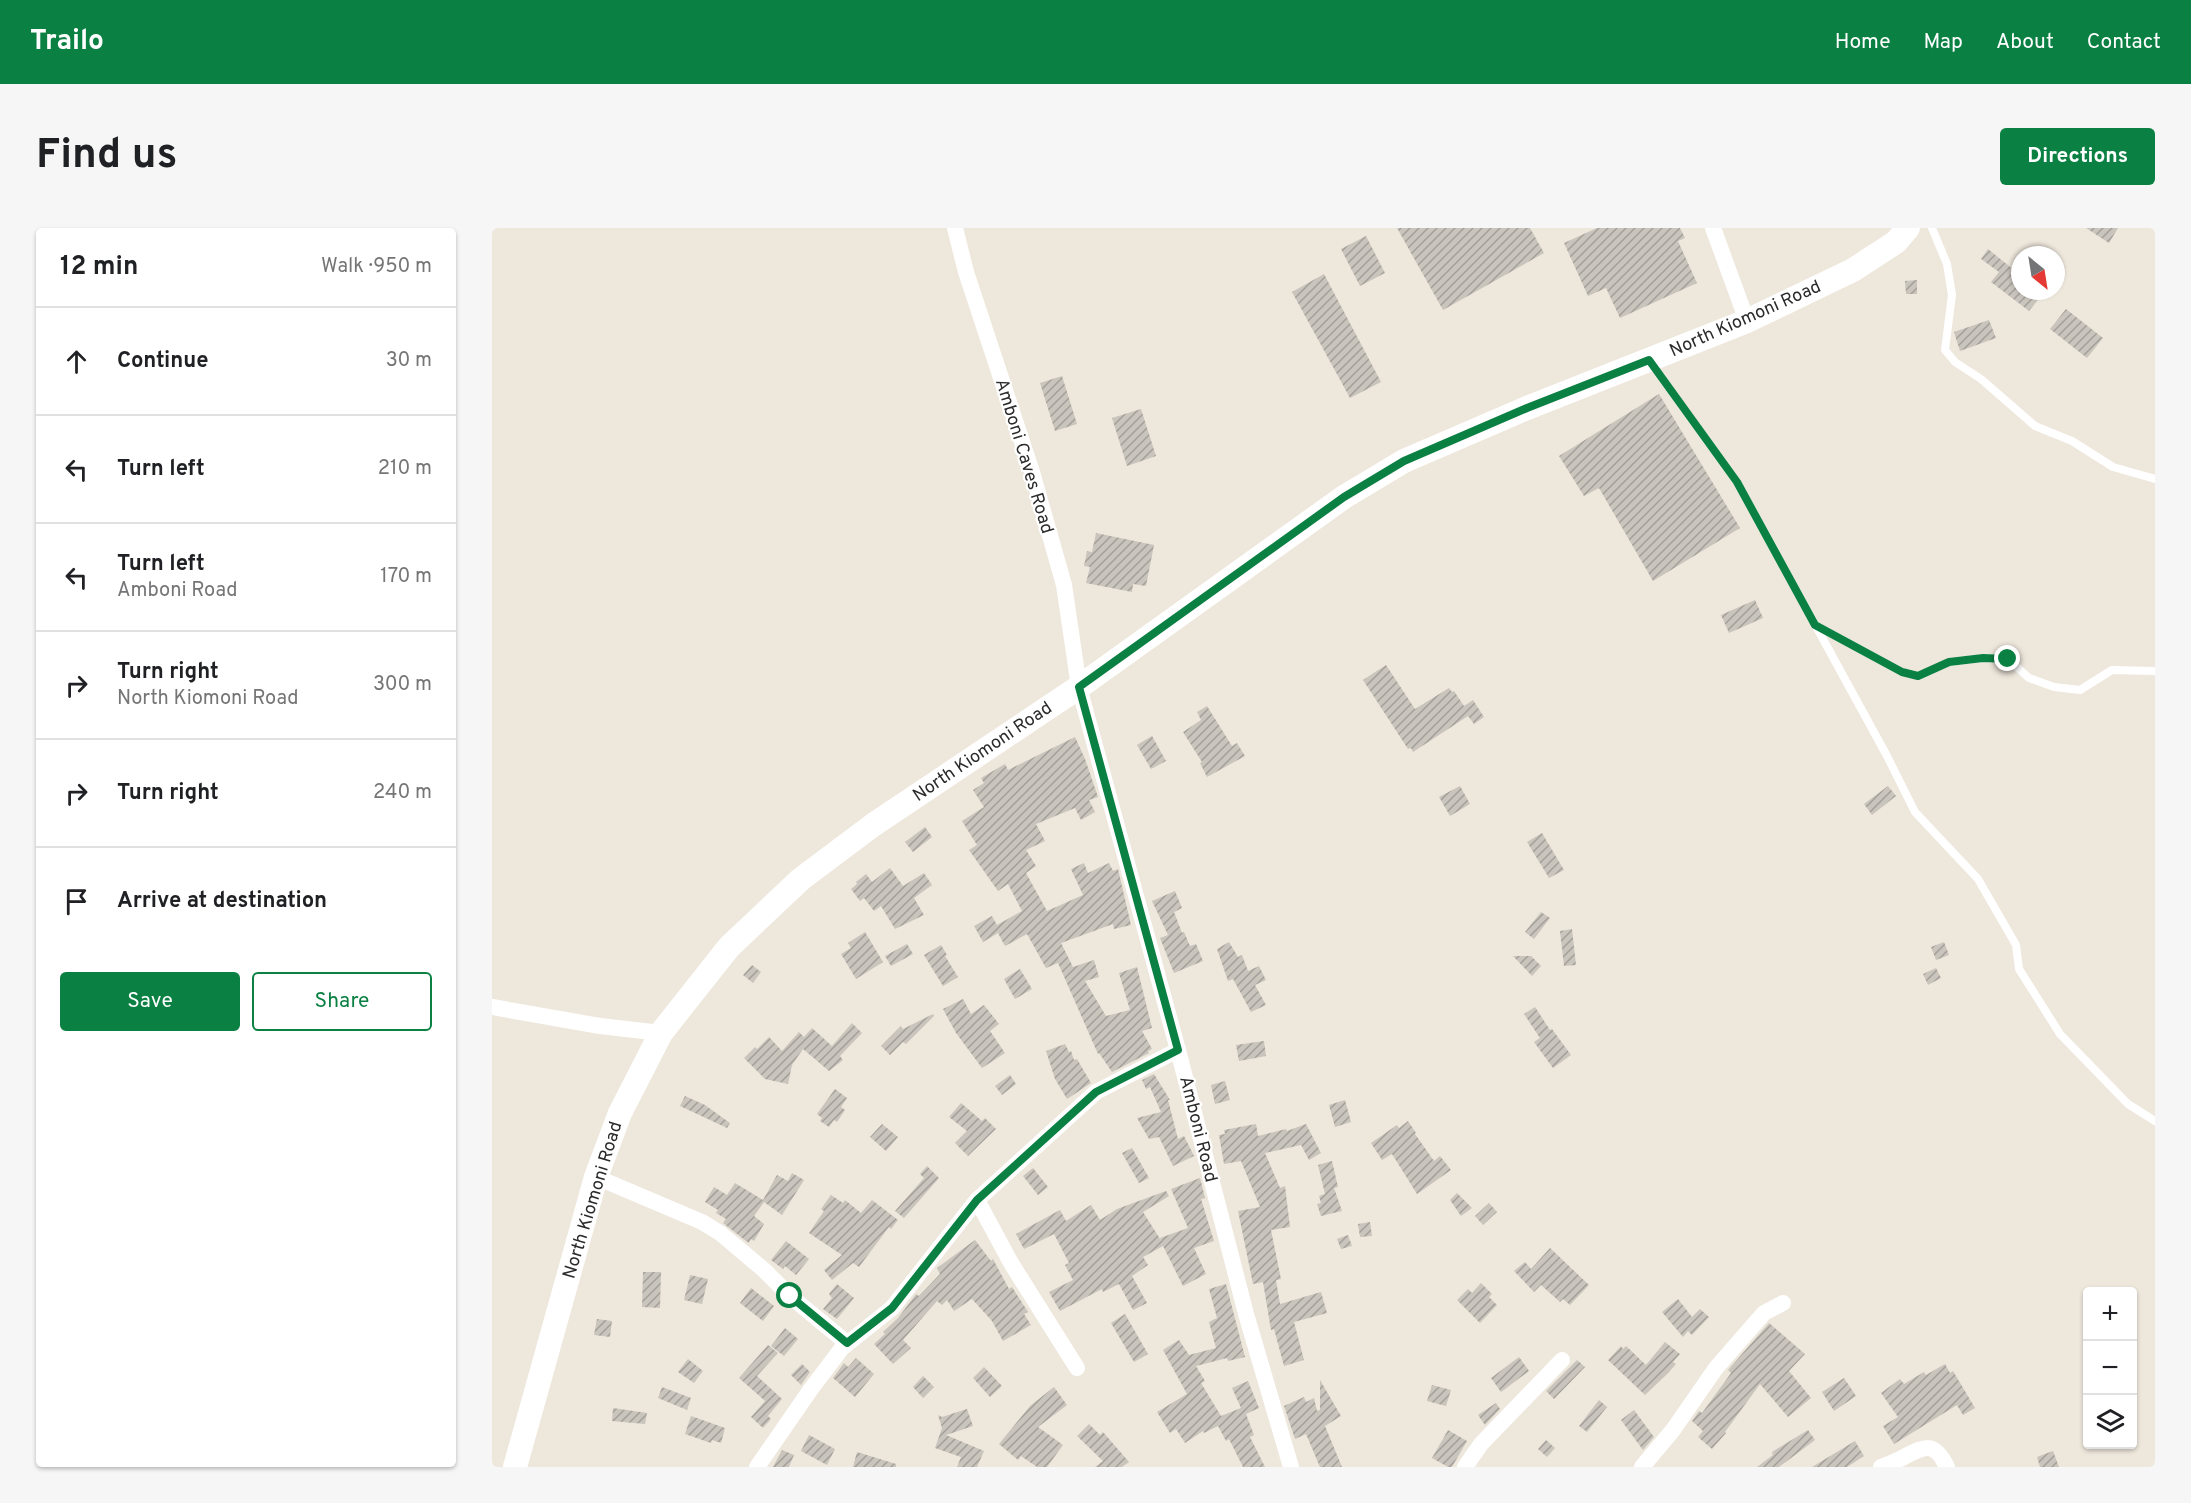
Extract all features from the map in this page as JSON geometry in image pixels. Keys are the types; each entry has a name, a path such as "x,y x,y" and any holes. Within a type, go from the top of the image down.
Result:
{"main road":[{"name":"North Kiomoni Road","path":"515,1467 596,1177 620,1113 661,1033 729,947 801,879 873,825 1079,687 1344,497 1404,461 1527,408 1747,321 1853,270 1896,242 1908,228"}],"street":[{"name":"Amboni Caves Road","path":"955,228 966,272 1032,472 1064,585 1079,687"},
{"path":"1713,228 1747,321"},
{"name":"Amboni Road","path":"1079,687 1178,1050 1246,1314 1291,1467"},
{"path":"492,1007 600,1026 661,1033"},
{"path":"757,1467 811,1389 847,1343 892,1308 977,1200 1096,1092 1178,1050"},
{"path":"596,1177 702,1222 720,1233 847,1343"},
{"path":"977,1200 1011,1263 1077,1368"},
{"path":"1642,1467 1673,1430 1723,1360 1764,1313 1783,1303"},
{"path":"1465,1467 1494,1429 1562,1360"},
{"path":"1881,1467 1925,1447 1934,1449 1941,1455 1947,1467"}],"lane":[{"path":"1932,228 1947,264 1952,295 1946,351 1955,362 1981,379 2035,426 2072,441 2113,467 2155,479"},
{"path":"1649,360 1737,482 1887,756 1915,812 1978,879 2016,945 2019,969 2060,1034 2128,1104 2155,1121"},
{"path":"1815,625 1902,672 1918,676 1949,662 1983,658 2008,659 2029,678 2054,687 2080,690 2112,670 2155,671"}],"building":[{"path":"1397,228 1530,228 1544,253 1443,310"},
{"path":"1597,228 1680,228 1685,238 1678,241 1697,283 1620,318 1606,288 1588,296 1564,243"},
{"path":"2086,228 2118,228 2109,243"},
{"path":"1366,236 1385,273 1360,286 1341,249"},
{"path":"1988,249 2011,268 2011,297 1991,282 1999,272 1981,259"},
{"path":"1324,274 1381,382 1350,398 1292,292"},
{"path":"1917,280 1917,294 1906,294 1905,281"},
{"path":"2015,300 2038,300 2029,311"},
{"path":"2066,309 2103,338 2087,358 2050,329"},
{"path":"1989,320 1996,338 1960,351 1954,332"},
{"path":"1062,376 1077,424 1055,431 1040,383"},
{"path":"1659,394 1740,528 1653,581 1599,488 1584,496 1559,456"},
{"path":"1141,409 1156,456 1127,466 1112,418"},
{"path":"1096,533 1154,545 1146,586 1133,584 1132,592 1086,583 1090,567 1084,566 1087,551 1092,552"},
{"path":"1755,600 1763,618 1729,633 1721,615"},
{"path":"1386,665 1415,709 1449,688 1452,692 1454,691 1464,706 1473,700 1484,717 1474,724 1468,716 1413,752 1411,748 1408,749 1363,680"},
{"path":"1207,706 1232,746 1237,743 1245,756 1207,777 1200,763 1202,762 1183,732 1201,720 1197,712"},
{"path":"1152,736 1166,761 1151,769 1137,745"},
{"path":"1075,737 1098,797 1089,800 1095,812 1081,820 1075,808 1036,824 1045,841 1026,850 1036,866 1026,873 1047,911 1083,895 1071,869 1084,863 1088,873 1109,863 1113,871 1118,869 1131,925 1114,929 1113,924 1061,943 1073,967 1094,960 1099,977 1085,981 1106,1016 1130,1010 1119,973 1137,967 1152,1028 1142,1031 1152,1049 1148,1051 1149,1053 1112,1072 1098,1054 1058,963 1046,968 1027,934 1005,946 998,933 983,942 974,926 992,916 997,925 1022,911 1008,884 998,891 969,850 977,845 962,821 984,807 973,790 984,783 981,778 1005,764 1008,770"},
{"path":"1460,786 1470,804 1450,816 1439,797"},
{"path":"1888,786 1896,796 1872,815 1864,804"},
{"path":"925,827 932,837 913,852 905,842"},
{"path":"1542,833 1564,870 1549,878 1527,842"},
{"path":"890,868 903,886 924,873 932,885 914,898 924,915 895,929 881,906 874,911 864,898 860,901 851,889 866,874 872,882"},
{"path":"1175,891 1182,908 1174,912 1182,933 1184,932 1190,946 1196,944 1203,961 1174,973 1160,938 1168,935 1152,901"},
{"path":"1541,912 1550,918 1534,939 1525,932"},
{"path":"1572,929 1576,965 1564,966 1560,931"},
{"path":"865,932 883,962 856,979 841,954 851,948 848,943"},
{"path":"1229,942 1238,957 1242,955 1248,971 1259,966 1266,980 1255,985 1266,1005 1251,1012 1233,979 1228,981 1217,949"},
{"path":"1944,942 1949,955 1936,960 1931,947"},
{"path":"907,944 913,954 891,966 885,956"},
{"path":"941,945 958,977 943,986 924,955"},
{"path":"1513,956 1531,956 1541,966 1532,976"},
{"path":"752,965 761,972 753,983 743,975"},
{"path":"1936,968 1941,978 1928,985 1923,974"},
{"path":"1020,969 1032,989 1015,999 1004,979"},
{"path":"963,999 971,1014 984,1005 999,1024 990,1031 1005,1053 982,1068 956,1033 943,1009"},
{"path":"1535,1007 1571,1055 1553,1068 1534,1042 1540,1038 1524,1014"},
{"path":"933,1014 934,1016 906,1044 903,1042 890,1055 881,1046 901,1026 903,1029"},
{"path":"852,1023 862,1033 840,1056 843,1060 829,1071 803,1049 792,1065 788,1084 765,1079 744,1058 769,1037 782,1051 799,1032 804,1037 812,1028 832,1046"},
{"path":"1264,1041 1266,1056 1239,1061 1236,1045"},
{"path":"1065,1044 1091,1083 1067,1099 1055,1079 1046,1051"},
{"path":"1154,1074 1170,1100 1168,1100 1178,1139 1184,1136 1194,1156 1173,1166 1159,1137 1149,1139 1137,1118 1161,1112 1150,1087 1146,1089 1142,1080"},
{"path":"1010,1075 1016,1084 1002,1095 995,1086"},
{"path":"1225,1081 1230,1100 1215,1104 1211,1085"},
{"path":"835,1089 847,1098 841,1107 845,1110 837,1122 834,1120 829,1127 820,1121 822,1118 817,1114"},
{"path":"685,1096 705,1105 730,1123 727,1128 680,1106"},
{"path":"1345,1100 1351,1122 1335,1127 1329,1105"},
{"path":"961,1103 982,1121 985,1118 996,1129 968,1156 955,1143 967,1131 949,1117"},
{"path":"1408,1121 1434,1161 1440,1156 1451,1170 1417,1194 1392,1154 1382,1160 1371,1143 1397,1125 1399,1128"},
{"path":"882,1124 898,1137 886,1151 870,1137"},
{"path":"1256,1124 1258,1136 1286,1129 1287,1131 1306,1124 1321,1153 1309,1160 1301,1145 1265,1153 1280,1188 1285,1186 1290,1227 1271,1230 1281,1279 1276,1280 1280,1304 1321,1292 1327,1313 1294,1322 1304,1360 1284,1366 1274,1329 1271,1330 1263,1282 1253,1284 1238,1211 1260,1207 1241,1161 1224,1164 1219,1135 1225,1134 1224,1130"},
{"path":"1132,1148 1149,1178 1139,1183 1122,1153"},
{"path":"1332,1161 1338,1187 1334,1188 1342,1211 1321,1216 1317,1204 1321,1203 1319,1196 1325,1194 1318,1165"},
{"path":"927,1166 939,1178 904,1218 895,1211 924,1178 920,1174"},
{"path":"1033,1168 1048,1187 1038,1195 1023,1176"},
{"path":"792,1173 804,1180 782,1215 764,1202 754,1216 764,1224 754,1241 751,1239 749,1243 723,1223 726,1219 716,1213 718,1210 705,1202 714,1187 727,1195 735,1183 763,1200 777,1175 788,1181"},
{"path":"1200,1178 1205,1198 1201,1199 1214,1241 1194,1248 1206,1274 1183,1286 1163,1246 1143,1257 1148,1265 1132,1276 1147,1303 1133,1310 1119,1284 1103,1292 1102,1289 1060,1311 1049,1292 1073,1280 1065,1265 1069,1263 1054,1234 1024,1249 1016,1234 1060,1210 1066,1221 1091,1205 1100,1220 1117,1209 1166,1191 1169,1196 1143,1212 1162,1242 1160,1238 1188,1228 1171,1189"},
{"path":"1457,1193 1472,1208 1461,1216 1450,1200"},
{"path":"831,1195 843,1203 845,1200 861,1213 872,1200 898,1220 891,1229 889,1227 859,1267 853,1263 832,1280 824,1270 842,1255 809,1233 824,1211 821,1209"},
{"path":"1489,1203 1497,1212 1483,1225 1475,1216"},
{"path":"1370,1222 1372,1236 1360,1237 1358,1224"},
{"path":"1348,1235 1352,1246 1341,1249 1337,1239"},
{"path":"975,1240 991,1261 993,1259 1009,1289 1012,1287 1028,1312 1024,1314 1031,1325 1003,1341 992,1321 972,1299 954,1311 947,1300 942,1305 937,1301 903,1340 911,1348 893,1364 874,1344 885,1334 883,1332 898,1318 916,1294 919,1296 940,1274 937,1268"},
{"path":"786,1241 809,1259 796,1275 785,1266 783,1269 771,1260"},
{"path":"1550,1248 1589,1285 1570,1305 1563,1299 1560,1302 1541,1285 1534,1292 1514,1271 1525,1262 1531,1269"},
{"path":"643,1272 661,1272 660,1308 642,1307"},
{"path":"690,1275 708,1279 702,1304 684,1300"},
{"path":"1481,1283 1492,1294 1489,1297 1497,1305 1480,1323 1457,1300 1468,1289 1472,1293"},
{"path":"837,1284 854,1298 837,1319 823,1309 832,1298 829,1294"},
{"path":"1226,1284 1245,1357 1228,1361 1227,1358 1196,1366 1205,1381 1201,1383 1221,1416 1241,1408 1232,1388 1248,1381 1259,1408 1246,1414 1254,1435 1250,1437 1265,1467 1243,1467 1229,1439 1226,1441 1218,1426 1204,1433 1203,1431 1185,1443 1176,1429 1170,1433 1157,1412 1187,1394 1163,1350 1179,1340 1189,1355 1216,1348 1209,1322 1217,1318 1209,1289"},
{"path":"751,1288 774,1306 763,1321 740,1303"},
{"path":"1678,1299 1692,1317 1700,1309 1709,1317 1692,1335 1688,1331 1683,1337 1662,1312"},
{"path":"1125,1314 1148,1354 1134,1362 1111,1323"},
{"path":"597,1319 612,1321 610,1337 594,1335"},
{"path":"1769,1323 1805,1354 1789,1371 1811,1398 1788,1417 1760,1384 1712,1449 1698,1437 1703,1431 1692,1421 1699,1411 1702,1413 1731,1373 1728,1370"},
{"path":"785,1328 798,1339 784,1356 771,1346"},
{"path":"1665,1342 1680,1354 1673,1362 1676,1364 1645,1395 1608,1360 1621,1346 1623,1349 1626,1346 1646,1365"},
{"path":"768,1345 778,1353 757,1376 782,1399 768,1416 771,1419 763,1428 751,1417 765,1401 739,1378"},
{"path":"1519,1357 1529,1371 1501,1392 1491,1378"},
{"path":"856,1358 874,1374 855,1397 833,1378 844,1363 848,1367"},
{"path":"688,1359 703,1371 694,1383 678,1372"},
{"path":"1577,1360 1585,1367 1554,1399 1546,1391"},
{"path":"802,1364 810,1372 801,1385 791,1375"},
{"path":"1945,1364 1950,1373 1953,1371 1975,1408 1963,1415 1957,1405 1894,1444 1883,1426 1898,1417 1881,1393 1900,1379 1904,1384 1924,1372 1926,1375"},
{"path":"984,1367 1002,1386 990,1397 973,1378"},
{"path":"923,1376 934,1387 923,1398 913,1387"},
{"path":"1844,1378 1856,1396 1834,1411 1822,1392"},
{"path":"1320,1380 1341,1416 1325,1426 1342,1467 1320,1467 1306,1434 1295,1439 1284,1406 1304,1397 1306,1402 1314,1398 1317,1411 1320,1410"},
{"path":"1432,1385 1451,1390 1446,1406 1427,1401"},
{"path":"662,1387 691,1398 687,1410 658,1398"},
{"path":"1054,1387 1067,1405 1038,1427 1063,1445 1047,1467 1037,1467 1021,1456 1018,1460 999,1444 1030,1406"},
{"path":"1599,1400 1607,1407 1587,1432 1579,1426"},
{"path":"1496,1403 1500,1409 1485,1425 1478,1415"},
{"path":"613,1408 647,1413 645,1424 612,1421"},
{"path":"967,1409 973,1426 946,1435 984,1451 977,1467 957,1467 961,1457 935,1448 942,1428 938,1415 942,1417"},
{"path":"1634,1410 1654,1437 1643,1450 1621,1420"},
{"path":"691,1416 725,1428 721,1443 712,1440 711,1443 685,1434"},
{"path":"1089,1424 1100,1435 1103,1432 1129,1462 1122,1467 1095,1467 1103,1461 1077,1436"},
{"path":"1448,1430 1467,1441 1452,1467 1432,1458"},
{"path":"1808,1430 1815,1440 1779,1467 1757,1467 1773,1455 1772,1452"},
{"path":"809,1435 835,1449 827,1465 801,1451"},
{"path":"1546,1440 1555,1448 1547,1457 1538,1449"},
{"path":"1855,1441 1864,1456 1847,1467 1812,1467"},
{"path":"782,1450 794,1455 789,1467 773,1467"},
{"path":"2053,1451 2059,1467 2040,1467 2037,1457"},
{"path":"857,1452 896,1464 896,1467 853,1467"}],"route":[{"path":"790,1296 847,1343 892,1308 977,1200 1096,1092 1178,1050 1079,687 1344,497 1404,461 1527,408 1649,360 1737,482 1815,625 1902,672 1918,676 1949,662 1983,658 2008,659"}]}
